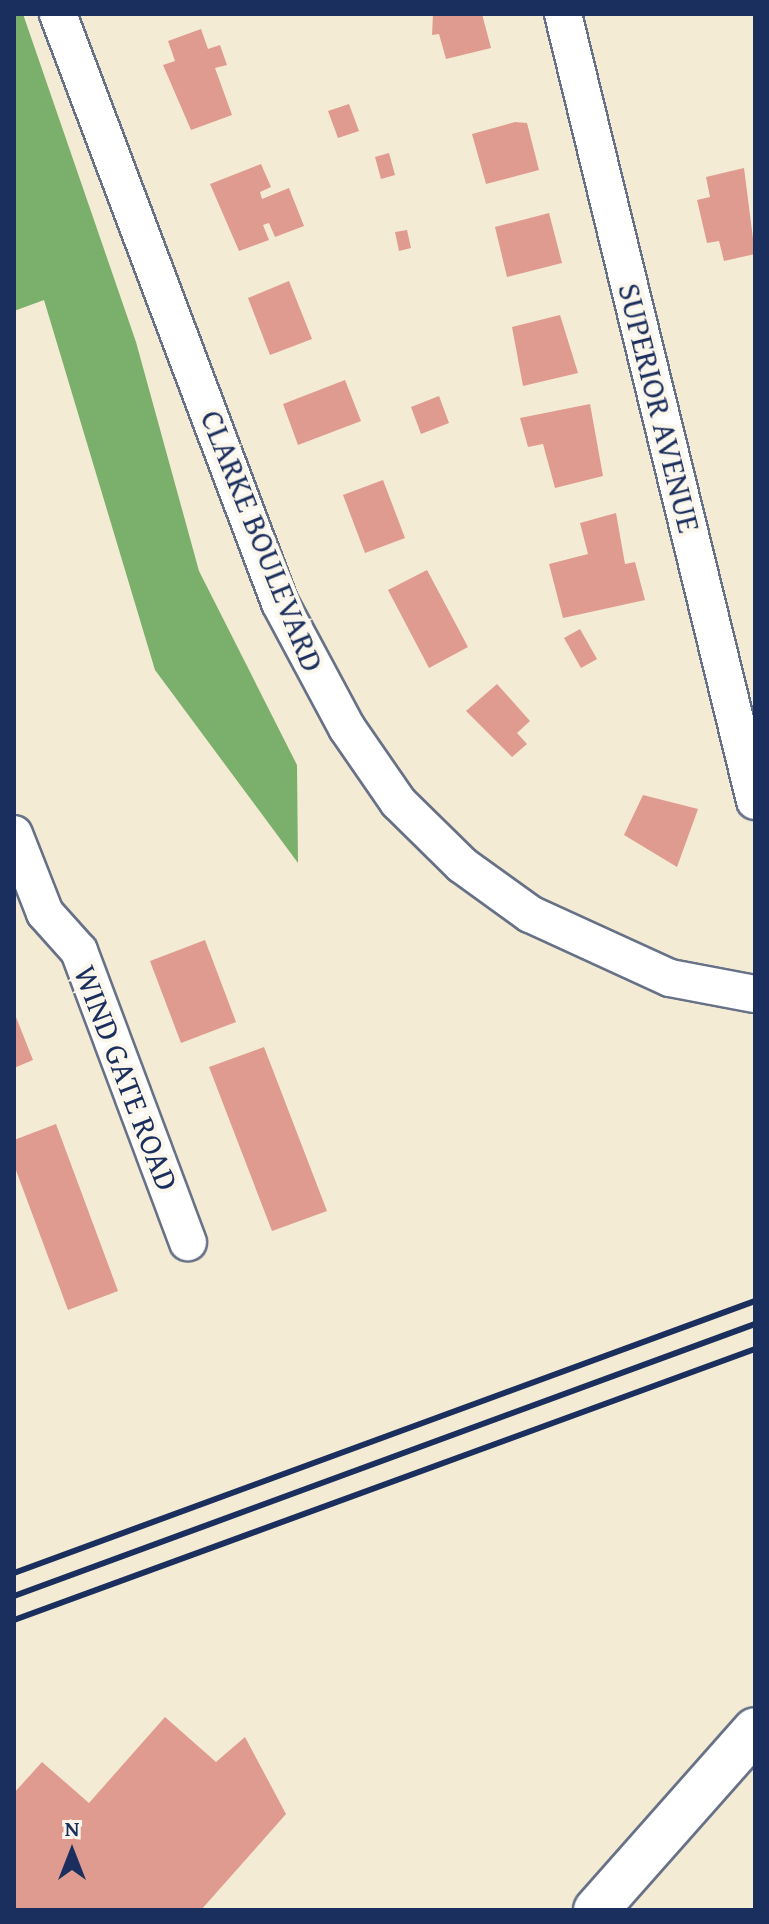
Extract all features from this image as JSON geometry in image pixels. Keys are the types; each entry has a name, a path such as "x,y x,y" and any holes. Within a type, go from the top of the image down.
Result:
{"main road":[{"path":"596,1910 755,1730"}],"street":[{"name":"CLARKE BOULEVARD","path":"58,14 280,603 347,728 398,802 462,865 530,914 670,978 755,994"},
{"name":"SUPERIOR AVENUE","path":"563,14 755,801"},
{"name":"WIND GATE ROAD","path":"14,834 29,919 79,951 188,1242"}],"green space":[{"path":"14,14 23,14 136,342 199,571 297,765 298,863 155,670 44,300 14,311"}],"building":[{"path":"433,14 482,14 491,48 446,59 439,34 432,35"},
{"path":"201,29 208,49 220,45 227,65 215,68 232,115 191,130 163,65 175,61 168,41"},
{"path":"349,104 359,131 338,138 328,111"},
{"path":"515,122 527,123 539,170 486,184 472,134"},
{"path":"389,153 395,175 381,179 375,157"},
{"path":"261,164 271,187 260,192 262,199 289,188 304,226 275,237 269,223 263,225 269,240 239,251 210,184"},
{"path":"744,168 755,254 724,261 719,241 707,243 697,200 710,197 706,177"},
{"path":"549,213 562,263 507,277 495,227"},
{"path":"407,230 411,248 399,251 395,232"},
{"path":"289,281 312,339 270,355 248,298"},
{"path":"560,315 578,373 523,386 512,327"},
{"path":"345,380 361,421 298,445 283,404"},
{"path":"439,396 449,423 421,434 411,407"},
{"path":"590,404 603,476 555,488 543,444 528,447 520,418"},
{"path":"383,480 405,538 365,553 343,495"},
{"path":"616,513 625,564 635,562 645,600 563,618 549,564 588,554 580,523"},
{"path":"427,570 468,647 429,668 388,590"},
{"path":"580,629 597,659 581,668 564,638"},
{"path":"497,684 530,721 517,733 527,744 512,757 466,711"},
{"path":"643,795 698,809 677,867 624,835"},
{"path":"205,940 236,1022 181,1043 150,961"},
{"path":"14,1012 33,1060 14,1068"},
{"path":"264,1047 327,1211 272,1231 209,1067"},
{"path":"56,1124 118,1291 68,1310 14,1165 14,1140"},
{"path":"165,1717 216,1762 245,1737 286,1814 201,1910 14,1910 14,1793 42,1762 89,1803"}],"railway":[{"path":"14,1573 755,1301"},
{"path":"14,1596 755,1324"},
{"path":"14,1620 755,1349"}]}
